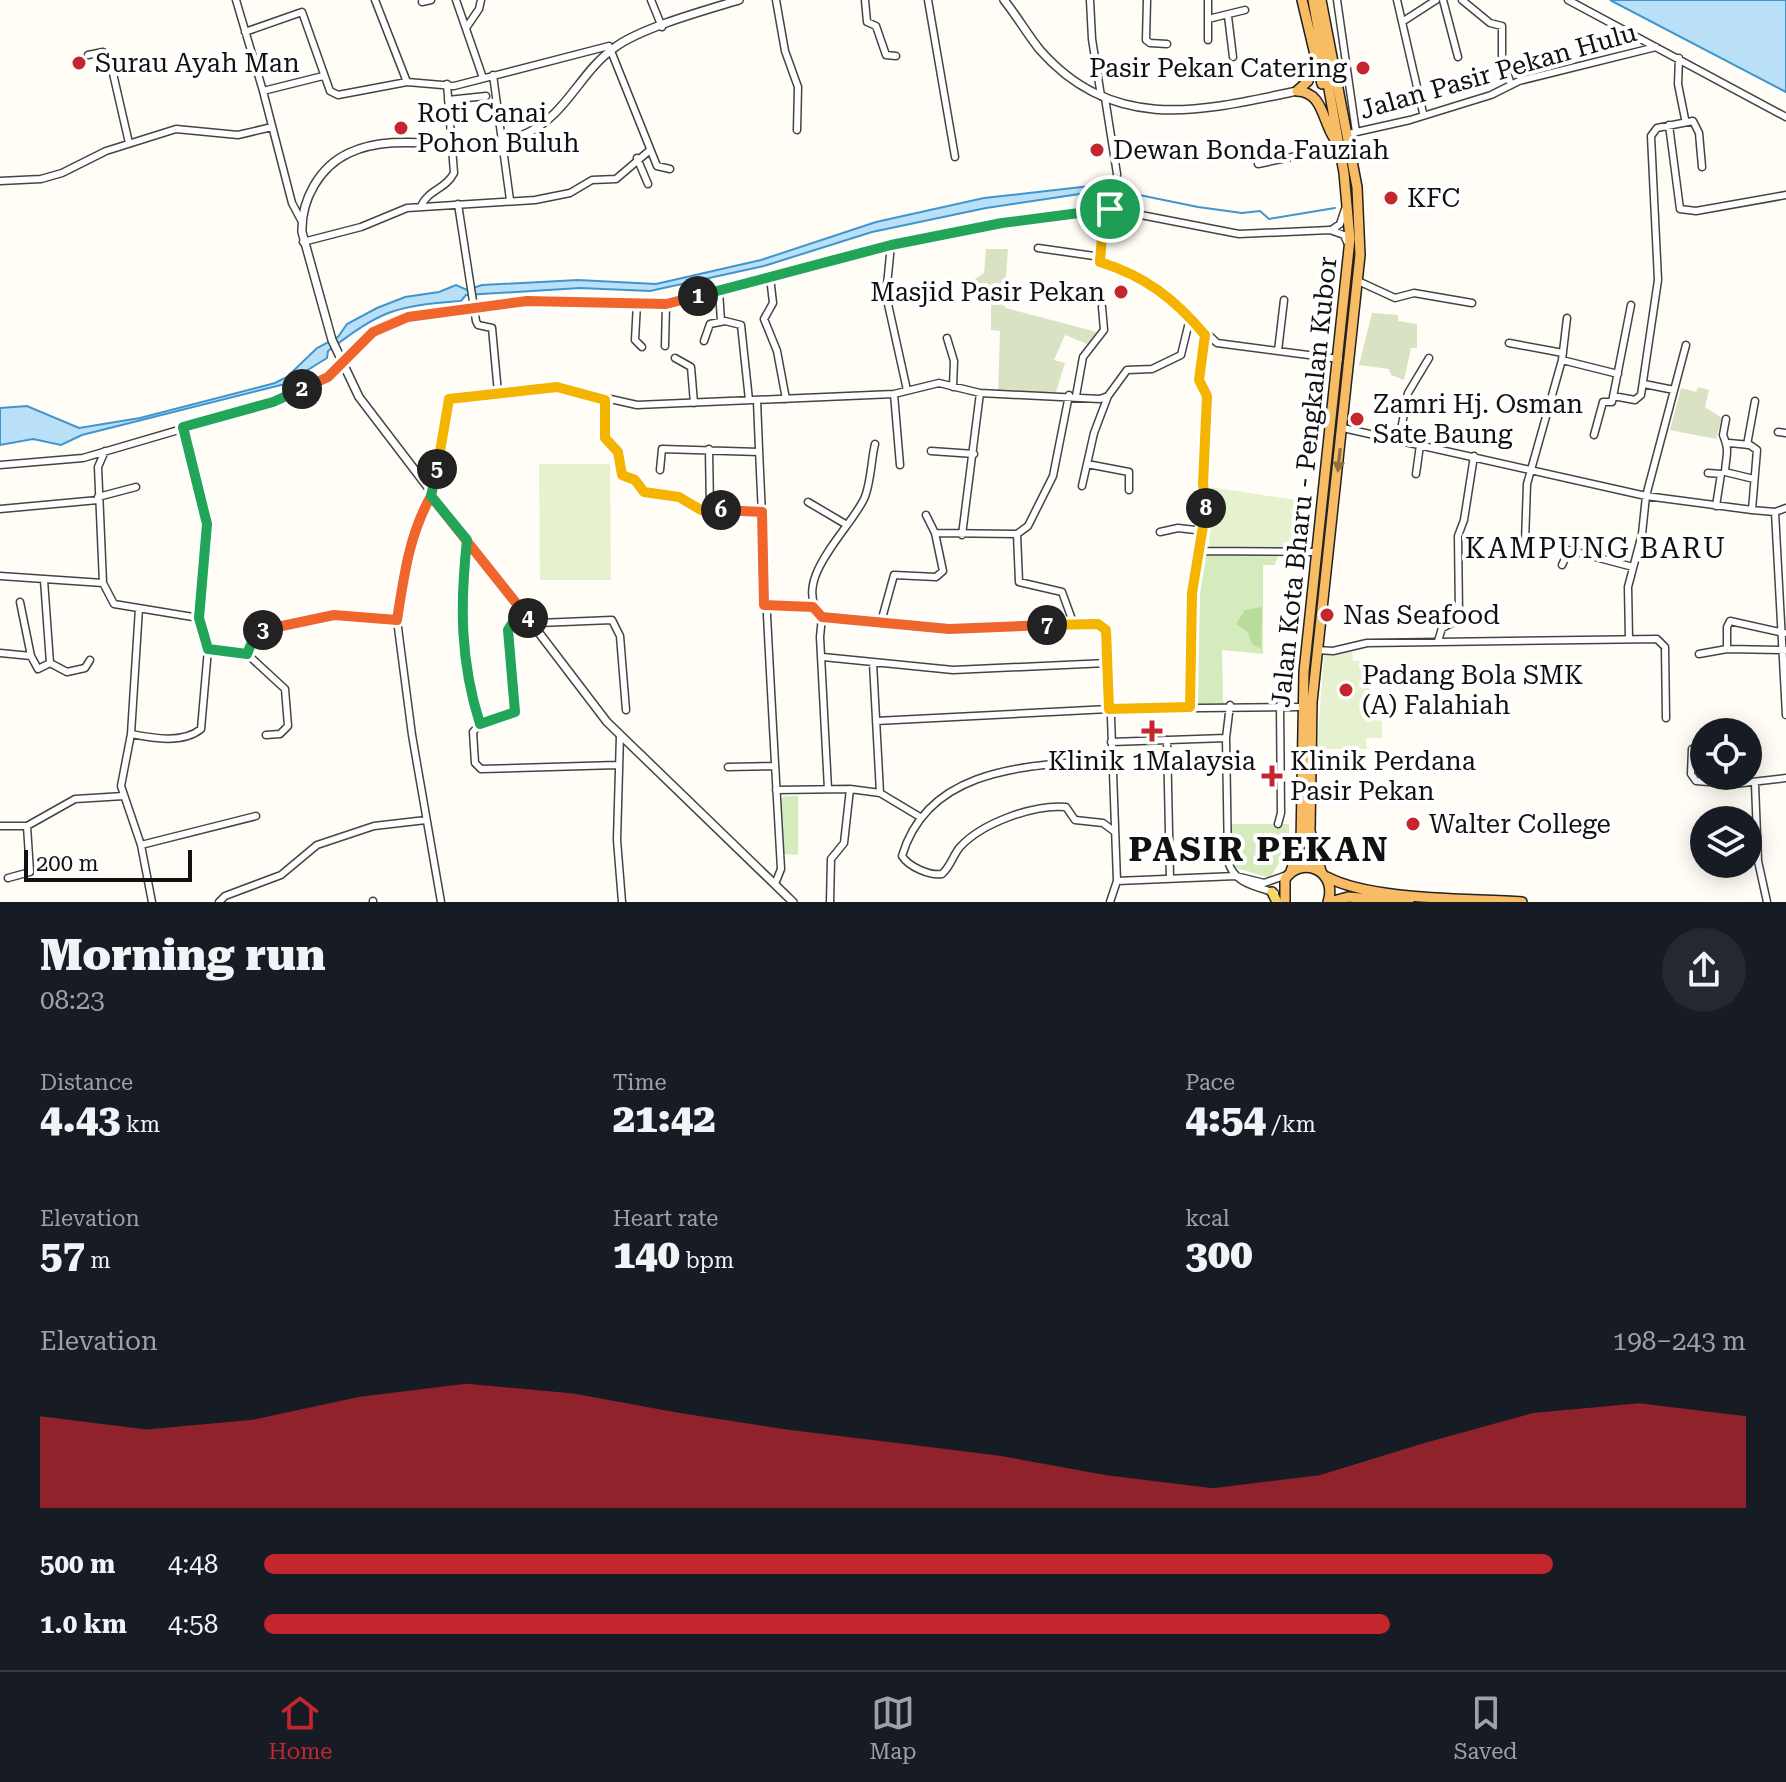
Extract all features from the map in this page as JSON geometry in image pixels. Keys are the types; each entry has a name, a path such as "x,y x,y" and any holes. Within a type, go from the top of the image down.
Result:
{"highway":[{"path":"1302,0 1312,57 1330,106"},
{"path":"1313,0 1338,146"},
{"path":"1323,0 1354,132 1363,194 1360,220"},
{"name":"Jalan Kota Bharu - Pengkalan Kubor","path":"1323,0 1327,47 1357,187 1360,220 1358,281 1312,702 1310,831 1331,891 1329,902"},
{"path":"1312,57 1310,76 1297,91 1316,98 1338,146"},
{"name":"Jalan Kota Bharu - Pengkalan Kubor","path":"1282,901 1282,890 1301,843 1302,707 1349,269 1347,198 1338,146"},
{"path":"1289,873 1306,866 1342,885 1378,891 1522,902"},
{"path":"1329,902 1348,897 1409,902"},
{"path":"1352,902 1365,898"}],"main road":[{"path":"1272,892 1282,901"}],"street":[{"path":"236,0 292,203 301,220 303,242 333,343 359,397 431,496 620,735 793,902"},
{"path":"375,0 407,82"},
{"path":"422,2 431,0"},
{"path":"456,0 483,78"},
{"path":"466,28 479,9 481,0"},
{"path":"651,0 662,27"},
{"path":"245,32 302,12 323,76 330,91 338,95 407,82 447,84 483,78 595,47 612,48 739,0"},
{"path":"776,0 785,51 798,87 797,130"},
{"path":"865,0 867,22 876,26 886,55 896,56"},
{"path":"928,0 955,157"},
{"path":"1004,0 1048,58 1071,79 1103,97 1148,110 1171,111 1247,103 1297,91"},
{"path":"1090,0 1092,39 1117,182 1103,223 1100,262 1129,271 1161,289 1205,335 1217,343 1339,359"},
{"path":"1147,0 1147,41 1167,44"},
{"path":"1208,0 1208,40"},
{"path":"1337,0 1354,132"},
{"path":"1397,0 1423,113"},
{"path":"1443,0 1458,57"},
{"path":"1462,0 1490,23 1502,26 1502,56 1511,85"},
{"path":"1568,0 1786,117"},
{"path":"1402,22 1431,1"},
{"path":"1208,19 1245,10"},
{"path":"1228,16 1233,57"},
{"name":"Jalan Pasir Pekan Hulu","path":"1354,132 1397,124 1423,113 1491,95 1511,85 1656,47"},
{"path":"301,220 314,185 323,173 349,153 382,145 502,142 522,135 554,116 612,48"},
{"path":"612,48 657,166 670,169"},
{"path":"88,55 103,52 109,56 129,143"},
{"path":"1679,58 1678,84 1685,119"},
{"path":"493,75 510,200"},
{"path":"263,91 323,76"},
{"path":"421,206 430,193 450,181 454,173 447,84"},
{"path":"448,100 486,96"},
{"path":"1613,396 1638,400 1644,384 1658,280 1655,188 1648,142 1657,128 1685,119 1696,125 1702,167"},
{"path":"1669,125 1680,209 1696,211 1786,195"},
{"path":"1,179 41,179 62,173 129,143 176,129 238,135 272,127"},
{"path":"1258,164 1338,146"},
{"path":"303,242 421,206 538,200 570,193 592,180 616,179 650,150"},
{"path":"637,158 648,184"},
{"path":"1330,230 1340,224 1347,198"},
{"path":"458,204 478,325 492,328 498,393"},
{"path":"0,465 50,463 105,451 274,402 326,378 366,337 392,322 527,301 666,304 891,245 1111,206 1239,234 1330,230 1346,237 1349,269"},
{"path":"891,245 886,295 907,390"},
{"path":"1038,248 1101,257"},
{"path":"770,277 773,303 764,319 777,351 786,399"},
{"path":"1358,281 1395,298 1414,293 1472,303"},
{"path":"719,291 721,321"},
{"path":"1278,351 1284,300"},
{"path":"637,303 635,340 642,347"},
{"path":"665,346 666,304"},
{"path":"1594,435 1602,404 1612,402 1631,305"},
{"path":"935,533 1017,534 1028,526 1033,510 1053,476 1085,352 1104,330 1102,307"},
{"path":"1082,486 1108,396 1127,370 1152,369 1181,355 1190,318"},
{"path":"1525,542 1525,496 1563,356 1567,318"},
{"path":"704,341 708,326 721,321 741,325 753,400 759,452 764,605 771,659 779,813 781,869 775,884"},
{"path":"1190,707 1192,593 1204,531 1207,396 1199,380 1205,335"},
{"path":"947,338 954,361 953,387"},
{"path":"1509,343 1618,374"},
{"path":"1629,639 1626,597 1646,496 1686,345"},
{"path":"675,358 691,367 694,403"},
{"path":"1399,440 1408,393 1429,358"},
{"path":"441,902 397,620 407,558 418,519 431,496 449,399 557,387 637,405 894,394 939,383 980,393 1073,395 1100,399 1108,396"},
{"path":"1644,384 1674,390"},
{"path":"962,535 980,393"},
{"path":"894,394 900,465"},
{"path":"605,400 605,438 618,452 622,475 635,480 644,492 679,497 696,508 762,512"},
{"path":"1747,445 1755,401"},
{"path":"1726,419 1723,435 1729,443 1725,472 1754,479"},
{"path":"131,734 157,739 191,736 201,729 208,649 199,618 207,524 183,427"},
{"path":"1343,428 1646,496 1775,512 1786,508"},
{"path":"1729,443 1747,445 1757,450 1752,510"},
{"path":"875,444 865,497 816,574 812,585 813,607 822,617 949,629 1098,624 1106,630 1117,881 1110,902"},
{"path":"1416,474 1420,445"},
{"path":"660,470 662,449 759,452"},
{"path":"709,449 710,510"},
{"path":"105,451 98,465 98,498 103,583 114,604 199,618"},
{"path":"931,451 974,454"},
{"path":"1438,641 1442,628 1456,621 1459,614 1458,536 1464,520 1474,456"},
{"path":"1087,464 1129,472 1129,490"},
{"path":"1708,473 1721,474 1716,506"},
{"path":"0,509 98,498 136,487"},
{"path":"808,502 847,525"},
{"path":"1775,512 1783,600 1786,715"},
{"path":"881,622 894,575 936,577 943,571 935,533 926,515"},
{"path":"1160,532 1178,528 1204,531"},
{"path":"1017,534 1019,582 1062,592 1074,625"},
{"path":"467,540 460,603 462,646 480,724 472,739 479,768 617,765"},
{"path":"1562,565 1569,550 1633,567"},
{"path":"1200,551 1317,552"},
{"path":"0,576 103,583"},
{"path":"44,580 50,663"},
{"path":"20,602 31,656 38,669 50,663"},
{"path":"764,605 813,607"},
{"path":"139,608 131,734 121,786 141,845 152,902"},
{"path":"247,654 254,637 263,630 334,615 397,620"},
{"path":"822,617 820,637 828,789"},
{"path":"480,724 515,712 508,630 511,625 531,622 612,620 620,636 626,710"},
{"path":"1727,649 1730,621 1784,633"},
{"path":"1317,650 1333,651 1367,643 1657,639 1664,643 1666,718"},
{"path":"208,649 247,654 285,689 288,726 280,734 266,735"},
{"path":"1699,654 1727,649 1785,650"},
{"path":"0,653 31,656"},
{"path":"823,657 966,670 1107,663"},
{"path":"50,663 69,672 85,668 90,660"},
{"path":"873,663 880,793"},
{"path":"1230,705 1226,738 1228,861 1236,876 1253,887 1272,892"},
{"path":"876,721 1230,705 1302,707"},
{"path":"1278,824 1281,813 1280,705"},
{"path":"620,735 617,765 622,902"},
{"path":"1111,742 1226,738"},
{"path":"1167,740 1170,878"},
{"path":"1112,759 994,772 946,795 920,817 902,856 907,863 933,875 947,871 960,847 993,823 1031,809 1066,807 1075,820 1103,823 1115,832"},
{"path":"728,767 775,766"},
{"path":"1762,783 1786,778"},
{"path":"776,790 850,789 880,793 920,817"},
{"path":"830,902 831,859 844,843 850,789"},
{"path":"1755,790 1758,861 1767,902"},
{"path":"0,826 27,826 75,799 124,796"},
{"path":"141,845 256,816"},
{"path":"219,902 225,896 280,876 316,846 373,827 426,820"},
{"path":"8,878 30,872 27,826"},
{"path":"1117,881 1236,876 1264,883 1289,873"}],"green space":[{"path":"986,249 1008,249 1005,290 1000,301 1006,308 1097,332 1087,344 1065,335 1054,360 1065,363 1056,392 998,392 1000,331 991,330 991,298 975,293 975,279 984,273"},
{"path":"1372,313 1398,315 1398,321 1417,324 1417,348 1411,348 1404,380 1391,375 1389,369 1359,365"},
{"path":"1698,387 1709,390 1705,407 1722,418 1716,439 1670,430 1681,388 1696,392"},
{"path":"539,464 610,464 611,580 540,580"},
{"path":"1210,487 1309,502 1301,550 1209,549"},
{"path":"1200,551 1279,551 1275,565 1263,565 1263,654 1222,650 1223,701 1226,705 1190,707 1192,593"},
{"path":"1262,607 1261,649 1252,644 1248,632 1236,624 1245,610"},
{"name":"Padang Bola SMK (A) Falahiah","path":"1352,648 1353,661 1370,661 1369,719 1382,721 1382,738 1366,738 1367,749 1317,749 1324,655"},
{"path":"784,796 798,796 798,855 784,854 780,800"},
{"path":"1231,824 1289,824 1289,847 1270,878 1236,868 1231,860"}],"water":[{"path":"1610,0 1786,0 1786,92"},
{"path":"1108,184 1106,190 986,208 872,232 764,266 650,291 580,288 466,295 461,301 404,308 376,318 328,351 327,358 285,384 82,435 61,445 33,439 0,445 0,408 27,406 79,428 140,418 275,383 287,377 317,348 338,337 347,324 405,297 439,292 456,285 467,290 482,285 578,280 656,284 761,260 876,222 984,198"}],"waterway":[{"path":"1105,188 1198,207 1242,213 1260,211 1269,219 1335,208"}],"place":[{"name":"Surau Ayah Man","path":"79,63"},
{"name":"Pasir Pekan Catering","path":"1363,68"},
{"name":"Roti Canai Pohon Buluh","path":"401,128"},
{"name":"Dewan Bonda Fauziah","path":"1097,150"},
{"name":"KFC","path":"1391,198"},
{"name":"Masjid Pasir Pekan","path":"1121,292"},
{"name":"Zamri Hj. Osman Sate Baung","path":"1357,419"},
{"name":"Nas Seafood","path":"1327,615"},
{"name":"Padang Bola SMK (A) Falahiah","path":"1346,690"},
{"name":"Klinik 1Malaysia","path":"1152,731"},
{"name":"Klinik Perdana Pasir Pekan","path":"1272,776"},
{"name":"Walter College","path":"1413,824"}],"district":[{"name":"KAMPUNG BARU","path":"1596,548"},
{"name":"PASIR PEKAN","path":"1259,849"}],"route":[{"path":"1110,209 1002,223 891,245 666,304 527,301 408,317 392,322 359,343 326,378 273,402 183,427 207,524 199,618 208,649 247,654 254,637 261,631 334,615 397,620 407,558 418,519 431,496 467,540 531,622 511,625 508,630 516,709 513,714 480,724 470,692 462,646 460,603 467,540 431,496 449,399 557,387 605,400 605,438 608,445 618,452 622,475 639,483 644,492 679,497 701,510 762,512 764,605 813,607 822,617 949,629 992,625 1098,624 1108,636 1109,709 1190,707 1192,593 1206,512 1203,484 1207,396 1199,380 1205,335 1161,289 1129,271 1100,262 1103,223 1110,209"}]}
